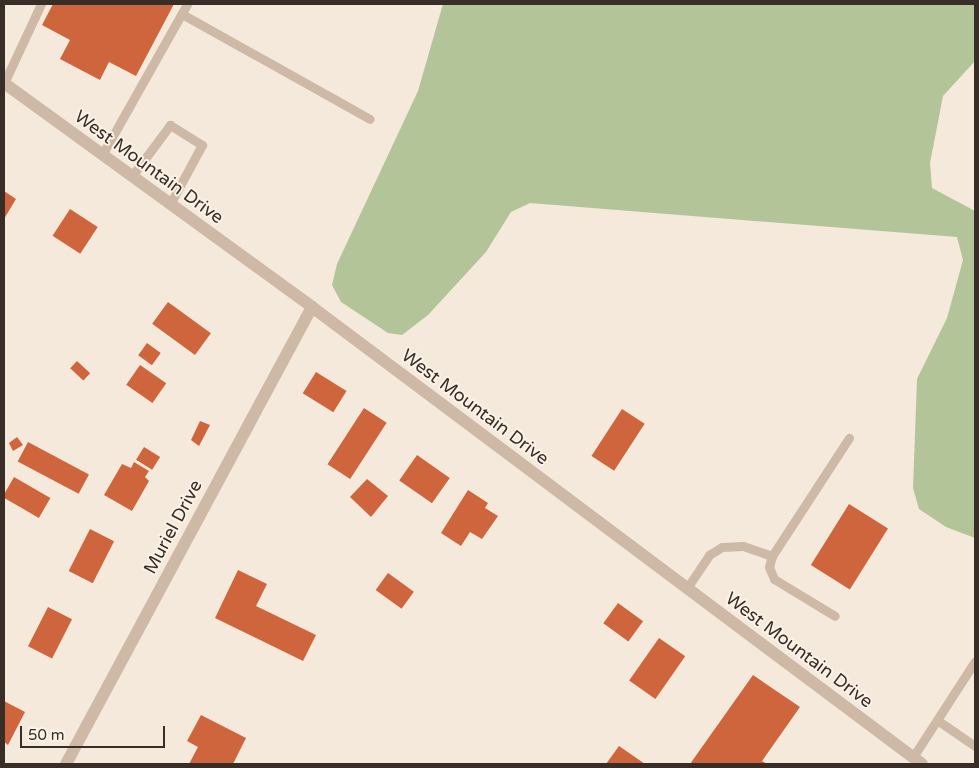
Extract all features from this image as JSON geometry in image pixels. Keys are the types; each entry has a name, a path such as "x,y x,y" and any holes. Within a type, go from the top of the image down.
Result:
{"street":[{"name":"West Mountain Drive","path":"4,83 312,307 917,761"},
{"name":"Muriel Drive","path":"66,764 312,307"}],"lane":[{"path":"4,83 41,4"},
{"path":"102,155 187,4"},
{"path":"182,14 370,119"},
{"path":"132,176 170,125 202,145 170,204"},
{"path":"834,616 774,578 769,567 772,556 849,438"},
{"path":"687,588 709,555 722,547 743,546 772,556"},
{"path":"917,761 937,720 975,661"},
{"path":"937,720 975,746"}],"green space":[{"path":"443,4 975,4 975,61 943,96 930,163 932,188 975,211 975,538 946,527 919,509 913,488 917,379 947,318 963,260 957,237 530,203 511,212 486,252 428,315 402,335 388,333 341,302 332,285 337,264 418,91"}],"building":[{"path":"53,4 174,4 136,76 109,62 100,80 60,59 70,40 42,25"},
{"path":"4,191 16,199 4,219"},
{"path":"70,209 98,227 80,254 53,236"},
{"path":"168,302 211,333 195,355 152,324"},
{"path":"147,343 161,353 152,365 138,355"},
{"path":"77,361 90,373 83,381 70,368"},
{"path":"140,365 166,383 152,403 126,385"},
{"path":"316,372 347,391 333,412 303,393"},
{"path":"364,408 387,423 350,479 328,464"},
{"path":"622,409 645,424 614,471 592,456"},
{"path":"200,421 210,425 199,446 191,440"},
{"path":"17,437 23,445 13,451 9,443"},
{"path":"28,442 89,474 79,494 18,461"},
{"path":"144,447 160,457 152,470 136,460"},
{"path":"417,455 450,478 432,503 399,480"},
{"path":"134,462 149,471 145,477 149,481 132,511 104,495 122,464 131,468"},
{"path":"14,477 50,498 39,518 4,498 4,494"},
{"path":"367,479 388,496 371,517 350,497"},
{"path":"468,490 488,503 485,508 498,516 482,539 470,532 461,546 441,533"},
{"path":"849,504 888,528 850,589 811,565"},
{"path":"90,529 114,541 93,583 69,571"},
{"path":"238,570 267,584 256,606 316,635 303,661 215,618"},
{"path":"388,573 414,592 402,609 376,590"},
{"path":"618,603 643,621 628,641 603,623"},
{"path":"48,607 72,619 52,658 28,646"},
{"path":"659,638 685,656 655,699 629,681"},
{"path":"753,675 800,707 762,761 767,764 690,764"},
{"path":"4,701 25,712 8,745 4,742"},
{"path":"201,715 246,738 233,764 189,764 198,747 187,741"},
{"path":"619,746 645,764 606,764"}]}
